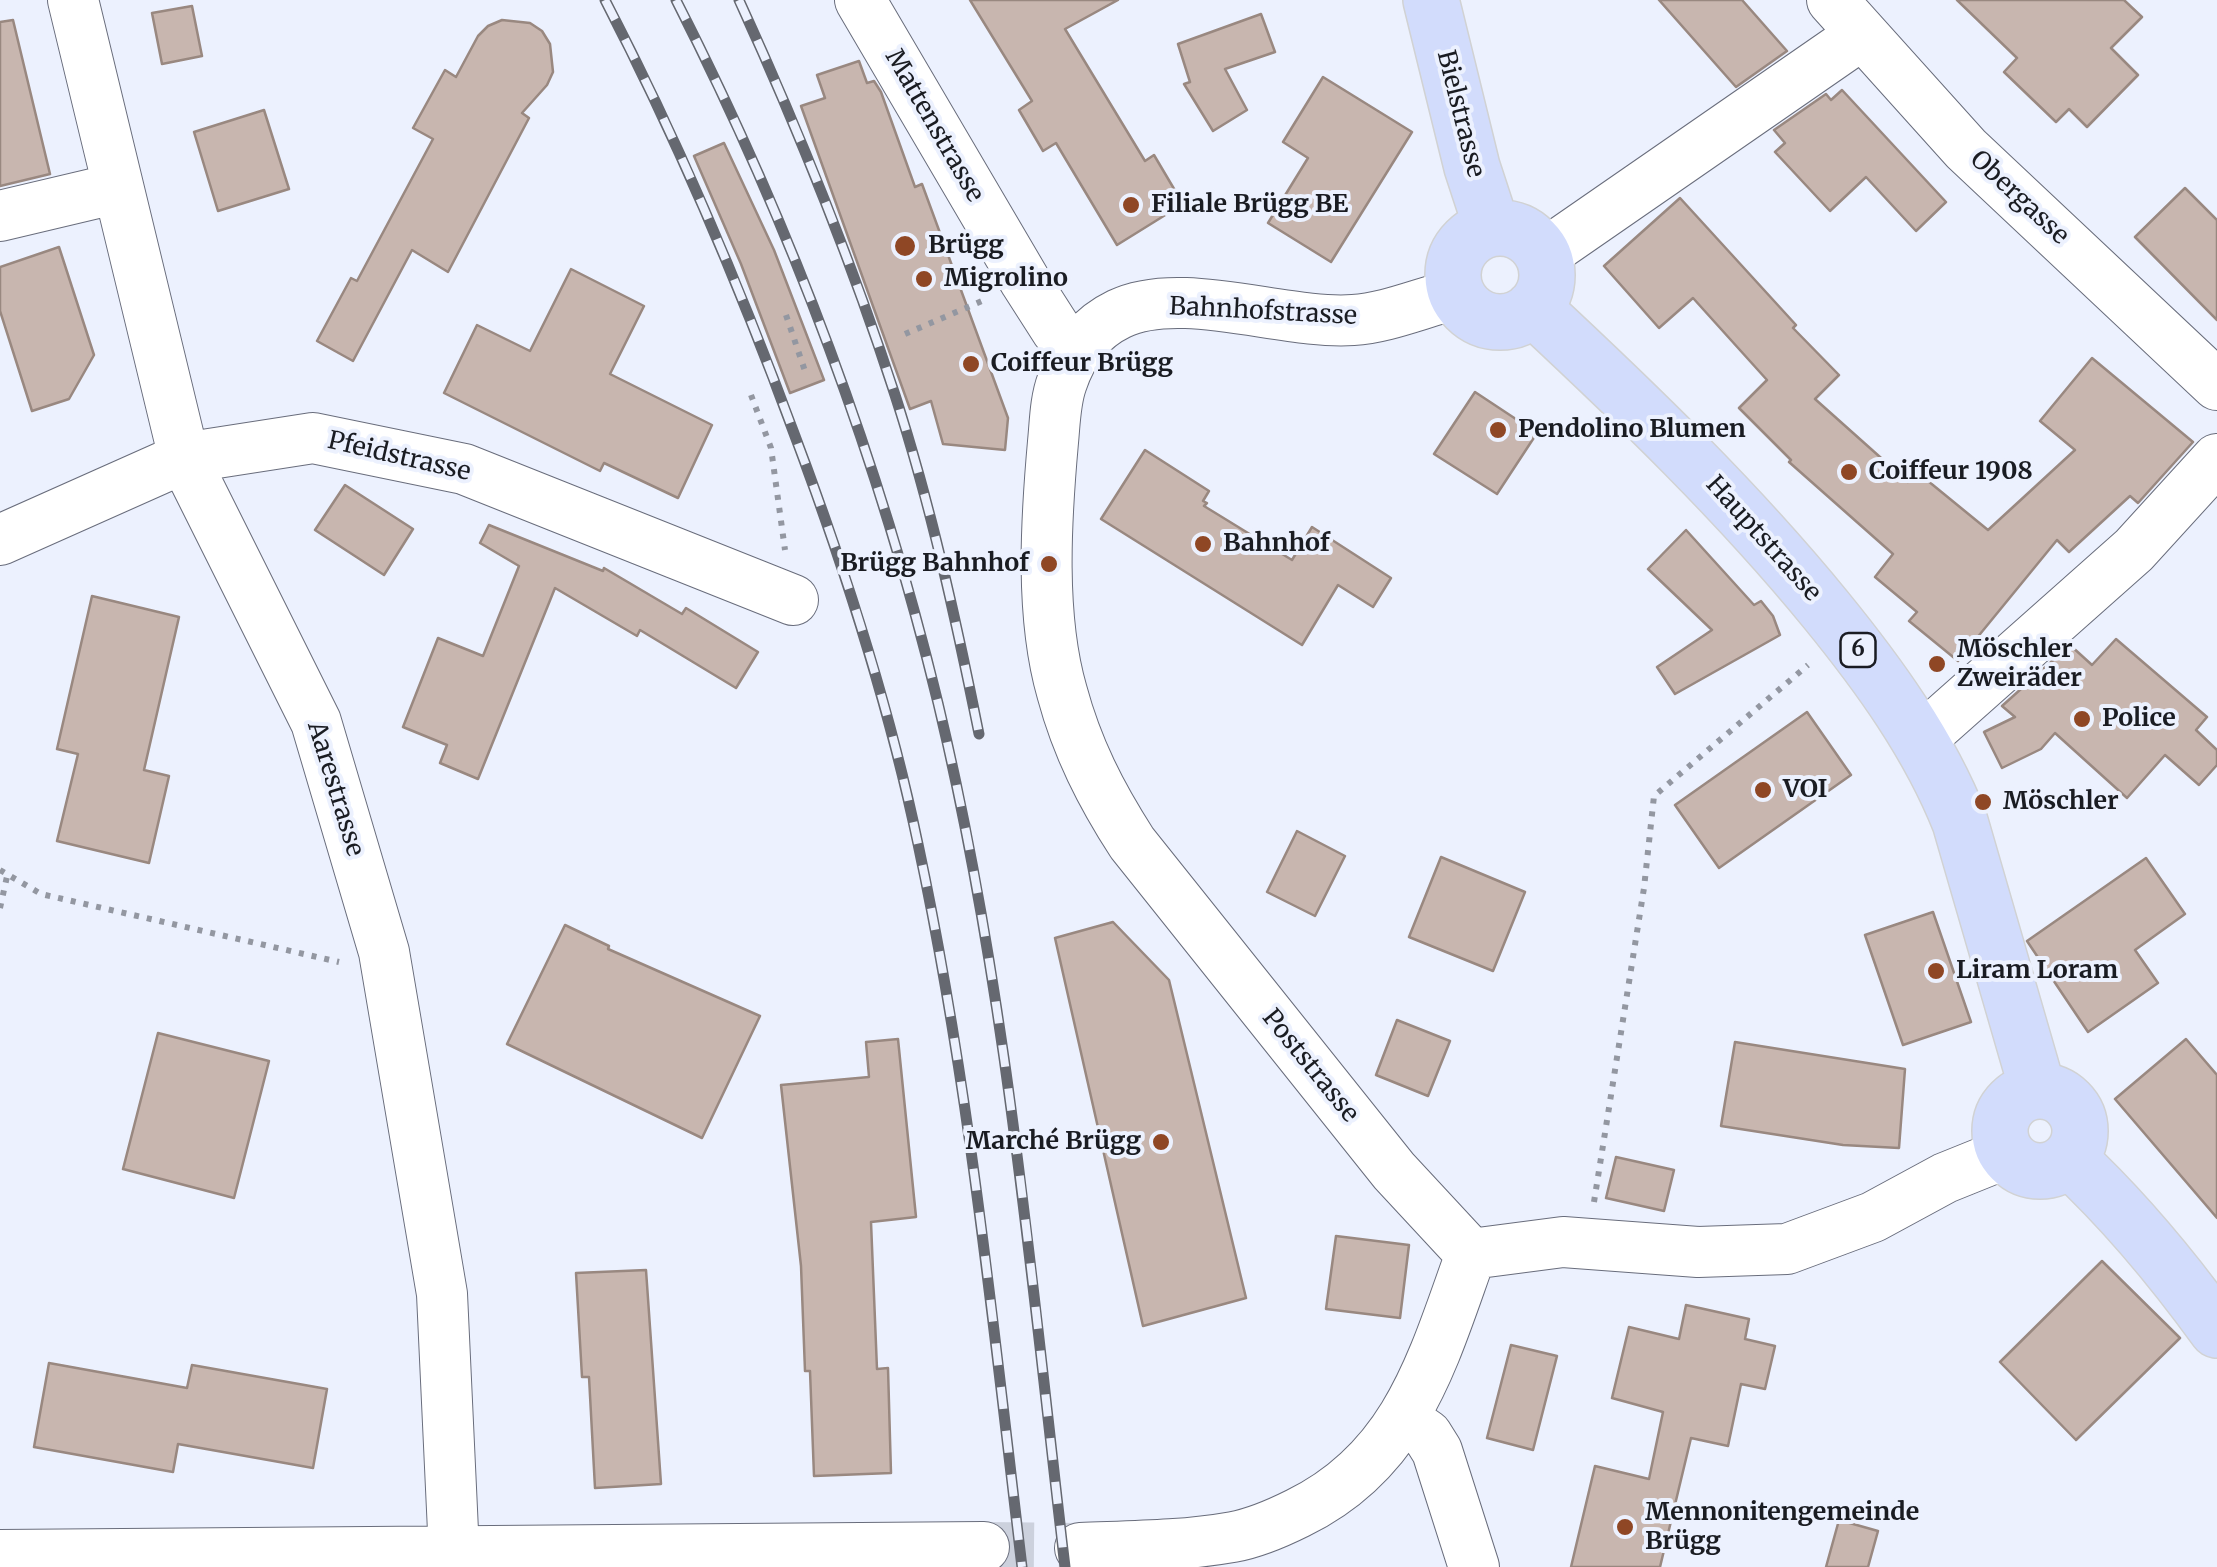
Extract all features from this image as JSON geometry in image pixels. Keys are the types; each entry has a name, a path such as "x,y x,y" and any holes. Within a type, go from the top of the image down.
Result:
{"main road":[{"name":"Bielstrasse","path":"1432,0 1472,167 1492,228"},
{"path":"1492,228 1517,230 1543,255 1546,284 1542,297 1520,318 1491,322 1465,307 1456,294 1452,277 1455,260 1462,245 1476,234 1492,228"},
{"name":"Hauptstrasse","path":"1533,308 1686,454 1775,550 1849,639 1920,740 1944,782 1960,822 2038,1091"},
{"path":"2038,1091 2061,1097 2077,1115 2080,1138 2069,1159 2060,1166 2036,1171 2006,1154 2000,1134 2004,1114 2018,1097 2038,1091"},
{"path":"2069,1159 2111,1198 2175,1272 2217,1330"}],"street":[{"name":"Aarestrasse","path":"73,0 184,458 316,722 388,973 442,1294 453,1560"},
{"name":"Mattenstrasse","path":"860,0 1025,282 1058,331 1079,346"},
{"path":"1543,255 1847,18"},
{"name":"Obergasse","path":"1847,18 1966,149 2217,384"},
{"path":"0,216 118,188"},
{"name":"Bahnhofstrasse","path":"1079,346 1121,313 1159,306 1176,304 1353,320 1456,294"},
{"name":"Poststrasse","path":"1079,346 1058,396 1050,478 1049,564 1050,632 1060,688 1076,742 1100,794 1132,843 1394,1171 1472,1254"},
{"name":"Pfeidstrasse","path":"0,540 184,458 313,438 464,469 793,600"},
{"path":"1920,740 2134,550 2217,459"},
{"path":"1080,1548 1238,1536 1283,1521 1351,1481 1381,1451 1426,1378 1472,1254 1563,1242 1698,1252 1787,1249 1872,1217 1945,1178 2006,1154"},
{"path":"1404,1419 1428,1435 1436,1450 1474,1567"},
{"path":"0,1555 453,1560 984,1547"}],"path":[{"path":"906,334 991,297"},
{"path":"786,315 806,374"},
{"path":"750,395 770,448 793,600"},
{"path":"1593,1210 1644,888 1654,796 1814,661"},
{"path":"0,908 4,871 41,894 388,973"}],"building":[{"path":"970,0 1118,0 1065,29 1145,161 1154,155 1183,204 1117,245 1056,143 1043,151 1019,110 1032,101"},
{"path":"1659,0 1742,0 1787,51 1736,87"},
{"path":"1957,0 2124,0 2142,17 2111,48 2138,75 2087,127 2069,109 2056,122 2004,72 2017,58"},
{"path":"192,6 202,56 162,64 152,13"},
{"path":"1261,14 1275,52 1225,69 1247,110 1213,131 1184,84 1190,82 1178,44"},
{"path":"13,20 50,174 0,186 0,22"},
{"path":"502,20 530,23 542,31 550,44 553,72 547,85 522,113 529,118 448,272 412,250 353,361 317,341 351,278 357,281 433,139 413,128 445,70 456,77 478,36"},
{"path":"859,61 867,83 874,81 881,92 915,187 922,184 1008,418 1005,450 943,444 931,401 910,409 801,106 825,98 817,75"},
{"path":"1323,77 1412,132 1331,262 1268,223 1308,158 1283,142"},
{"path":"1842,90 1946,202 1916,231 1866,177 1830,211 1775,152 1785,143 1774,130 1826,94 1831,100"},
{"path":"264,110 289,189 218,211 194,132"},
{"path":"724,143 774,250 824,380 790,393 741,264 694,156"},
{"path":"2185,188 2217,220 2217,320 2135,237"},
{"path":"1680,198 1839,375 1815,399 1908,482 1917,472 1988,530 2075,450 2040,421 2092,358 2193,442 2138,503 2130,496 2069,552 2057,540 1958,661 1909,621 1917,612 1875,577 1893,554 1789,462 1739,408 1767,380 1693,298 1659,328 1604,266"},
{"path":"59,247 94,355 69,399 32,411 0,311 0,267"},
{"path":"571,269 644,306 610,374 712,425 678,498 604,463 600,471 444,393 477,325 530,351"},
{"path":"1475,392 1537,433 1497,494 1434,454"},
{"name":"Bahnhof","path":"1145,450 1209,491 1204,506 1292,560 1312,527 1391,578 1373,607 1338,585 1302,645 1101,519"},
{"path":"345,485 413,529 384,575 315,530"},
{"path":"489,525 603,571 604,568 682,614 686,608 758,652 736,688 640,630 637,636 555,588 478,779 440,763 447,745 403,727 438,638 483,656 519,566 480,543"},
{"path":"1686,530 1754,605 1761,601 1773,616 1780,635 1675,694 1657,667 1712,630 1648,569"},
{"path":"92,596 179,617 144,770 169,776 149,863 57,841 78,754 57,749"},
{"name":"Police","path":"2116,639 2207,717 2196,730 2217,750 2217,765 2199,785 2165,755 2127,798 2055,733 2041,749 2002,768 1984,732 2015,717 2002,706 2070,645 2092,665"},
{"name":"VOI","path":"1807,712 1851,775 1719,868 1675,805"},
{"path":"1297,831 1345,856 1315,916 1267,892"},
{"path":"1441,857 1525,892 1493,971 1409,937"},
{"path":"2146,858 2185,914 2135,950 2158,983 2088,1032 2027,941"},
{"path":"1933,912 1971,1022 1903,1045 1865,935"},
{"path":"1113,922 1169,980 1246,1298 1143,1326 1055,938"},
{"path":"565,925 609,946 608,949 760,1016 702,1138 507,1044"},
{"path":"1397,1020 1450,1041 1428,1096 1376,1075"},
{"path":"158,1033 269,1061 234,1198 123,1169"},
{"path":"898,1039 916,1217 871,1222 877,1369 888,1368 891,1473 814,1476 810,1371 805,1371 801,1266 781,1085 869,1077 866,1042"},
{"path":"2186,1039 2217,1075 2217,1218 2115,1099"},
{"path":"1735,1042 1905,1069 1899,1148 1843,1145 1721,1126"},
{"path":"1616,1157 1674,1170 1664,1211 1606,1198"},
{"path":"1336,1236 1409,1245 1400,1318 1326,1309"},
{"path":"2102,1261 2180,1338 2076,1440 2000,1362"},
{"path":"646,1270 661,1484 595,1488 589,1377 582,1377 576,1273"},
{"path":"1686,1305 1749,1319 1745,1339 1775,1346 1765,1389 1741,1384 1728,1446 1691,1438 1660,1567 1571,1567 1595,1466 1649,1479 1663,1412 1612,1398 1629,1327 1679,1339"},
{"path":"1511,1345 1557,1356 1533,1450 1487,1438"},
{"path":"49,1363 187,1388 192,1365 327,1389 313,1468 178,1444 173,1472 34,1447"},
{"path":"1839,1520 1878,1531 1868,1567 1826,1567"}],"tunnel":[{"path":"984,1547 1080,1548"}],"railway":[{"path":"605,0 683,161 774,380 848,587 894,740 952,1024 1022,1567"},
{"path":"676,0 757,170 828,344 888,522 938,703 962,810 999,1025 1065,1567"},
{"path":"739,0 823,195 895,395 942,563 979,734"}],"place":[{"name":"Filiale Brügg BE","path":"1131,205"},
{"name":"Brügg","path":"905,246"},
{"name":"Migrolino","path":"924,279"},
{"name":"Coiffeur Brügg","path":"971,364"},
{"name":"Pendolino Blumen","path":"1498,430"},
{"name":"Coiffeur 1908","path":"1849,472"},
{"name":"Bahnhof","path":"1203,544"},
{"name":"Brügg Bahnhof","path":"1049,564"},
{"name":"Möschler Zweiräder","path":"1937,664"},
{"name":"Police","path":"2082,719"},
{"name":"VOI","path":"1763,790"},
{"name":"Möschler","path":"1983,802"},
{"name":"Liram Loram","path":"1936,971"},
{"name":"Marché Brügg","path":"1161,1142"},
{"name":"Mennonitengemeinde Brügg","path":"1625,1527"}]}
